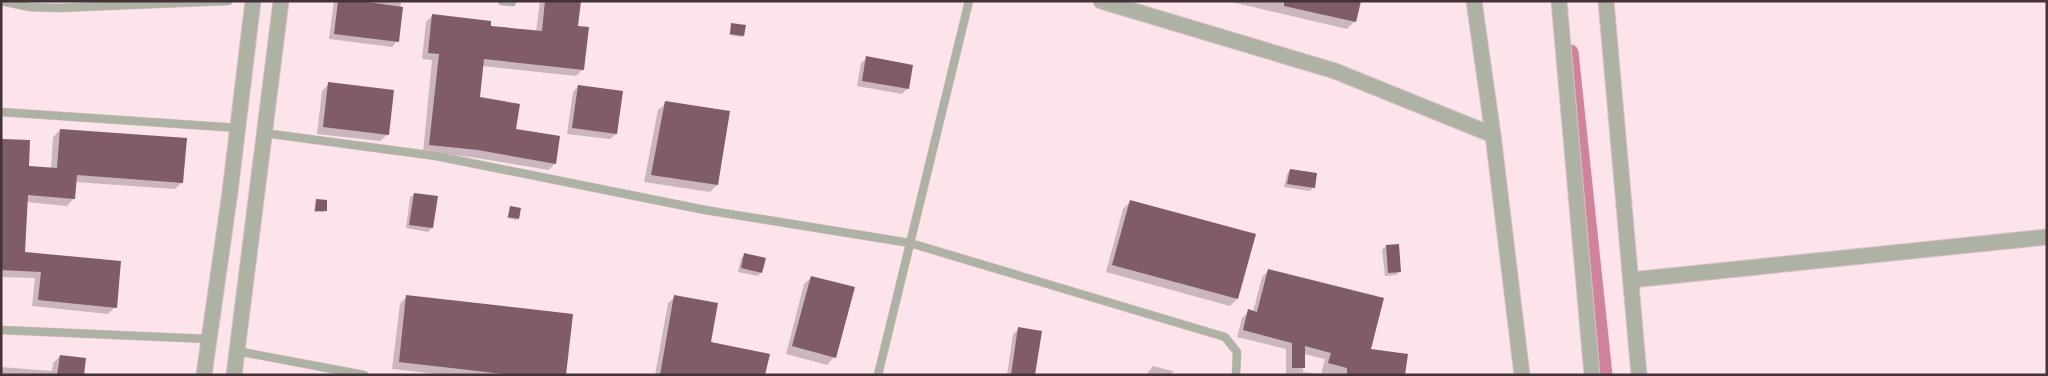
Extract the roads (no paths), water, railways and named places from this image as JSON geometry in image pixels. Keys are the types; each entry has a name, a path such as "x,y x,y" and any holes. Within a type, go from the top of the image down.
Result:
{"street":[{"path":"204,375 239,128 253,1"},
{"path":"234,375 281,1"},
{"path":"1100,1 1336,71 1493,135"},
{"path":"1474,1 1493,135 1522,375"},
{"path":"1559,1 1592,375"},
{"path":"1606,1 1639,375"},
{"path":"239,128 264,133"},
{"path":"1631,280 2047,237"}],"lane":[{"path":"1,1 30,7 58,8 228,1"},
{"path":"502,1 512,2"},
{"path":"878,375 969,1"},
{"path":"1,112 239,128"},
{"path":"264,133 436,156 705,210 910,243 1225,337 1237,352 1236,375"},
{"path":"1,330 208,339"},
{"path":"236,351 364,375"}],"waterway":[{"path":"1571,52 1605,375"}]}
